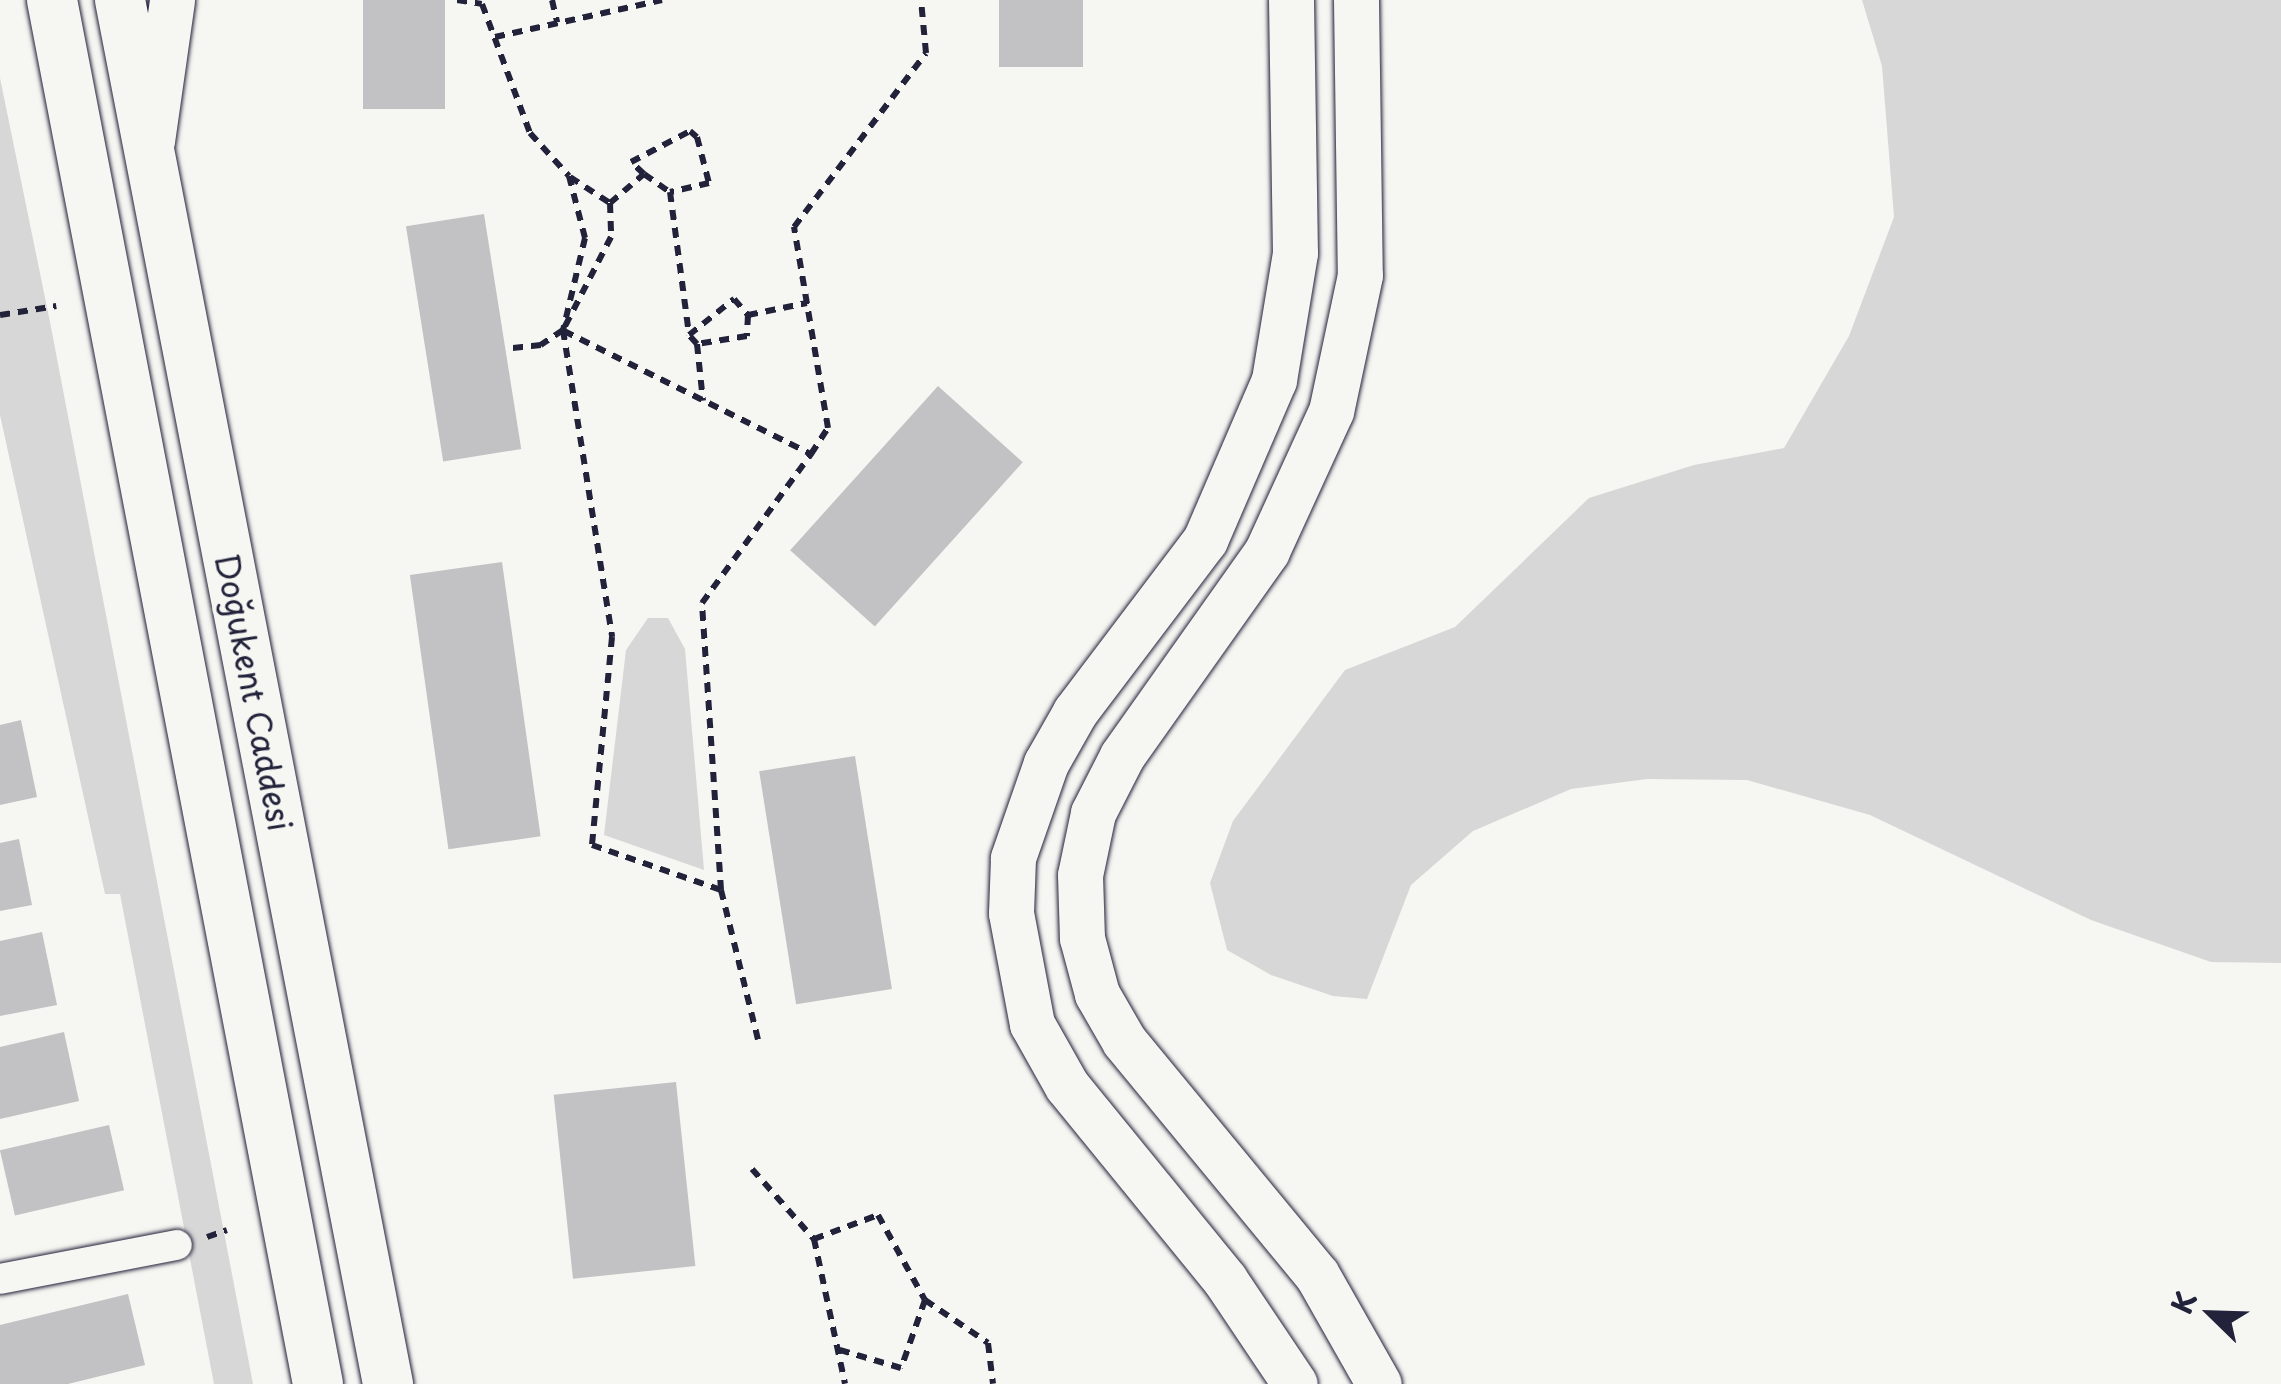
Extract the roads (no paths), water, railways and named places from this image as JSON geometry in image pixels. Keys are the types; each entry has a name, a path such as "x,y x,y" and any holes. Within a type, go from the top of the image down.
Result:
{"main road":[{"path":"52,0 318,1384"},
{"name":"Doğukent Caddesi","path":"120,0 388,1384"},
{"path":"150,158 172,0"},
{"path":"1291,0 1296,253 1274,380 1206,540 1074,712 1024,813 1012,858 1016,961 1032,1024 1067,1086 1225,1280 1295,1384"},
{"path":"1356,0 1360,276 1331,411 1267,551 1122,756 1093,814 1080,876 1082,938 1097,994 1162,1087 1317,1275 1379,1384"},
{"path":"1106,1137 1162,1087"}],"street":[{"path":"0,1279 177,1246"}]}
